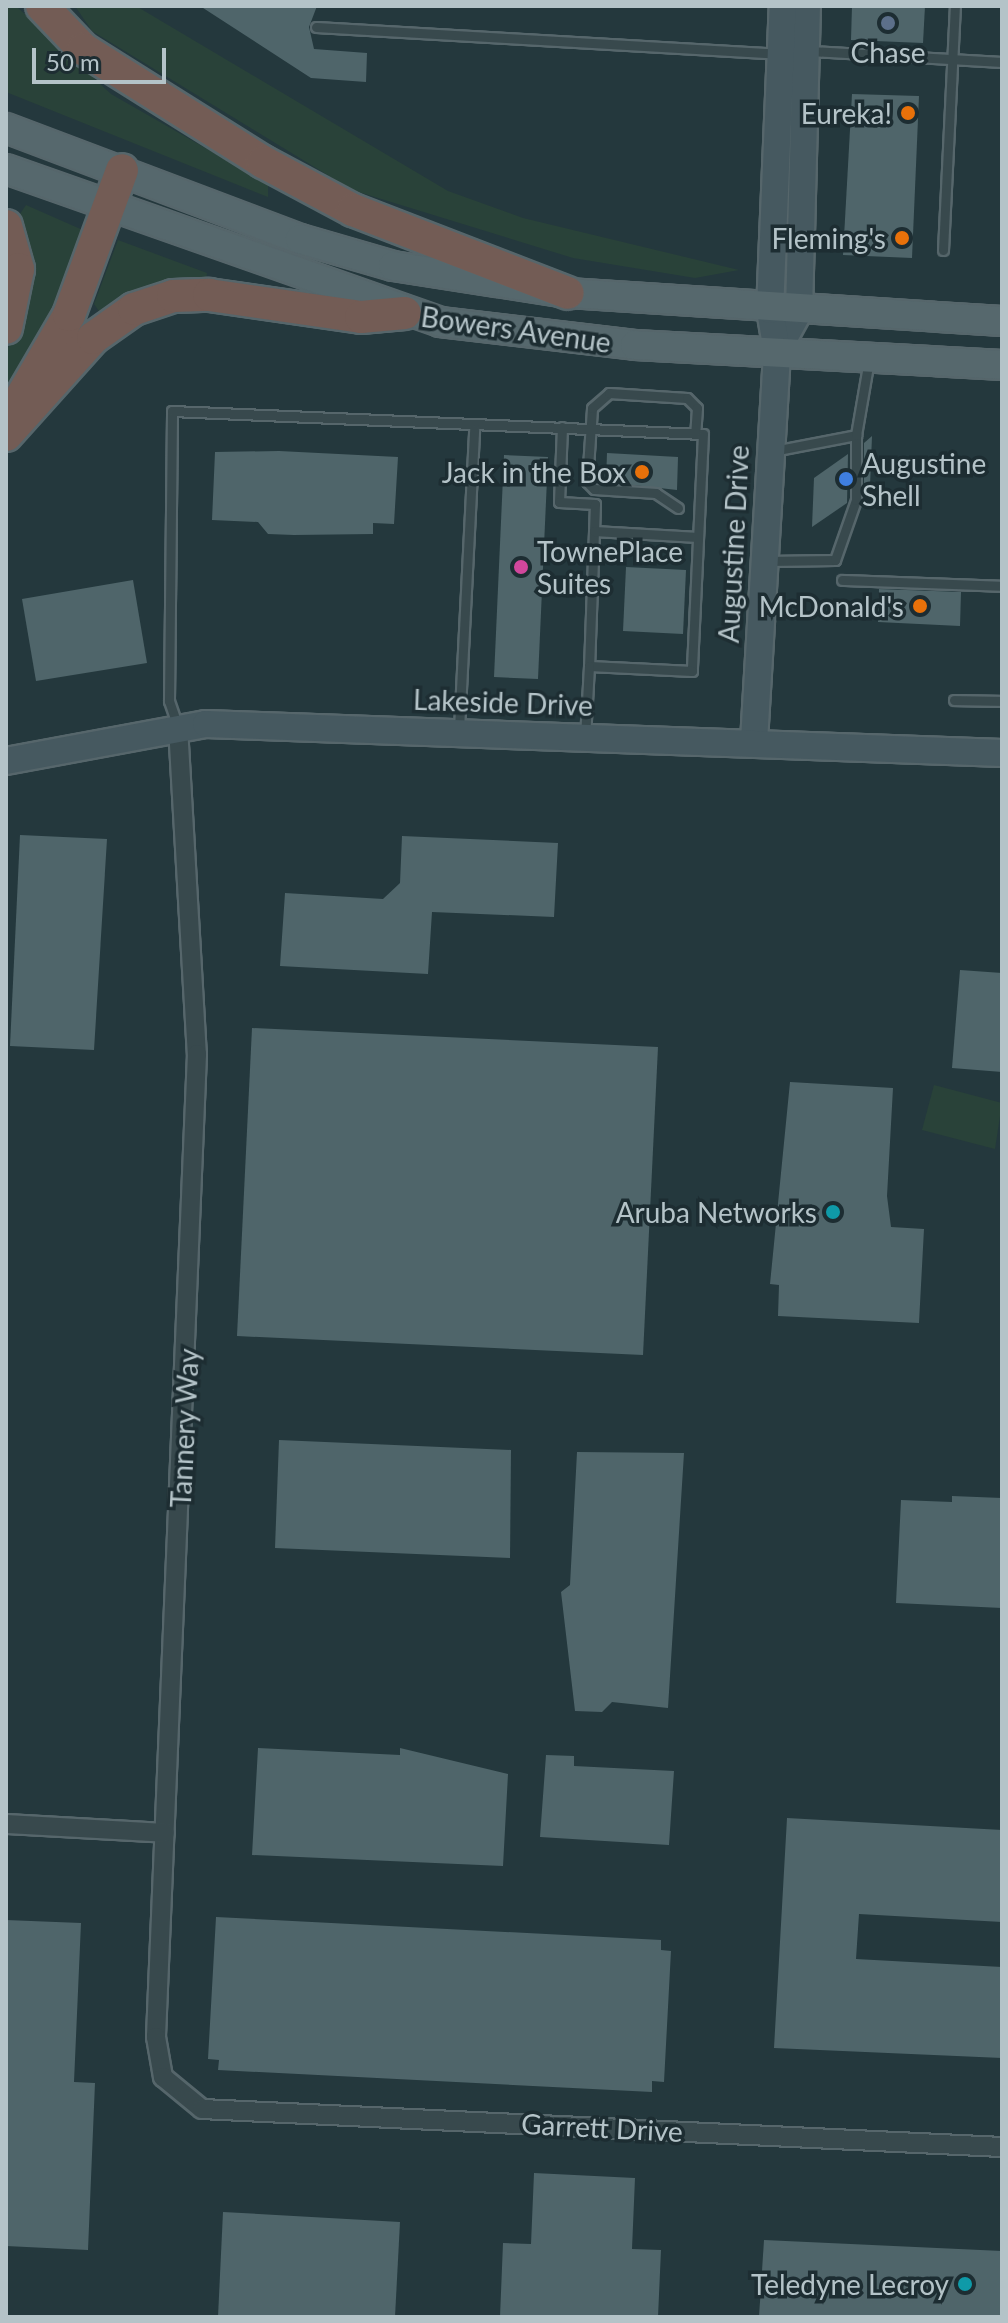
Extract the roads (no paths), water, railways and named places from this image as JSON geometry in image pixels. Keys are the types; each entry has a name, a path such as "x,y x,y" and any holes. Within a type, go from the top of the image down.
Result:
{"highway":[{"path":"42,6 83,49 263,162 353,210 568,293"},
{"path":"6,422 69,315 122,170"},
{"path":"6,226 18,269 6,328"},
{"path":"6,435 93,338 134,309 173,296 209,295 361,317 405,313"}],"main road":[{"name":"Bowers Avenue","path":"6,128 393,266 568,293 770,310 1002,321"},
{"name":"Bowers Avenue","path":"6,169 111,204 405,313 561,340 1002,365"}],"street":[{"name":"Augustine Drive","path":"777,351 799,311 794,52 783,6"},
{"name":"Augustine Drive","path":"754,741 777,351 770,310 794,52 807,6"},
{"name":"Lakeside Drive","path":"6,761 178,727 754,741 1002,753"},
{"name":"Tannery Way","path":"178,727 197,1054 158,2059 172,2091 202,2109"},
{"path":"6,1824 165,1833"},
{"name":"Garrett Drive","path":"202,2109 1002,2147"}],"lane":[{"path":"943,250 955,6"},
{"path":"316,27 1002,62"},
{"path":"764,561 835,560 856,500 856,435 869,357"},
{"path":"678,508 656,493 594,489 587,482 592,408 609,393 687,398 697,408 695,434"},
{"path":"178,727 169,701 172,411 474,429 562,427 703,434 692,671 589,666"},
{"path":"562,427 559,502 595,504 585,737"},
{"path":"459,733 474,429"},
{"path":"770,450 856,435"},
{"path":"594,531 698,537"},
{"path":"842,580 1002,586"},
{"path":"954,700 1002,701"}],"place":[{"name":"Chase","path":"888,23"},
{"name":"Eureka!","path":"908,113"},
{"name":"Fleming's","path":"902,238"},
{"name":"Jack in the Box","path":"642,472"},
{"name":"Augustine Shell","path":"846,479"},
{"name":"TownePlace Suites","path":"521,567"},
{"name":"McDonald's","path":"920,606"},
{"name":"Aruba Networks","path":"833,1212"},
{"name":"Teledyne Lecroy","path":"965,2284"}]}
